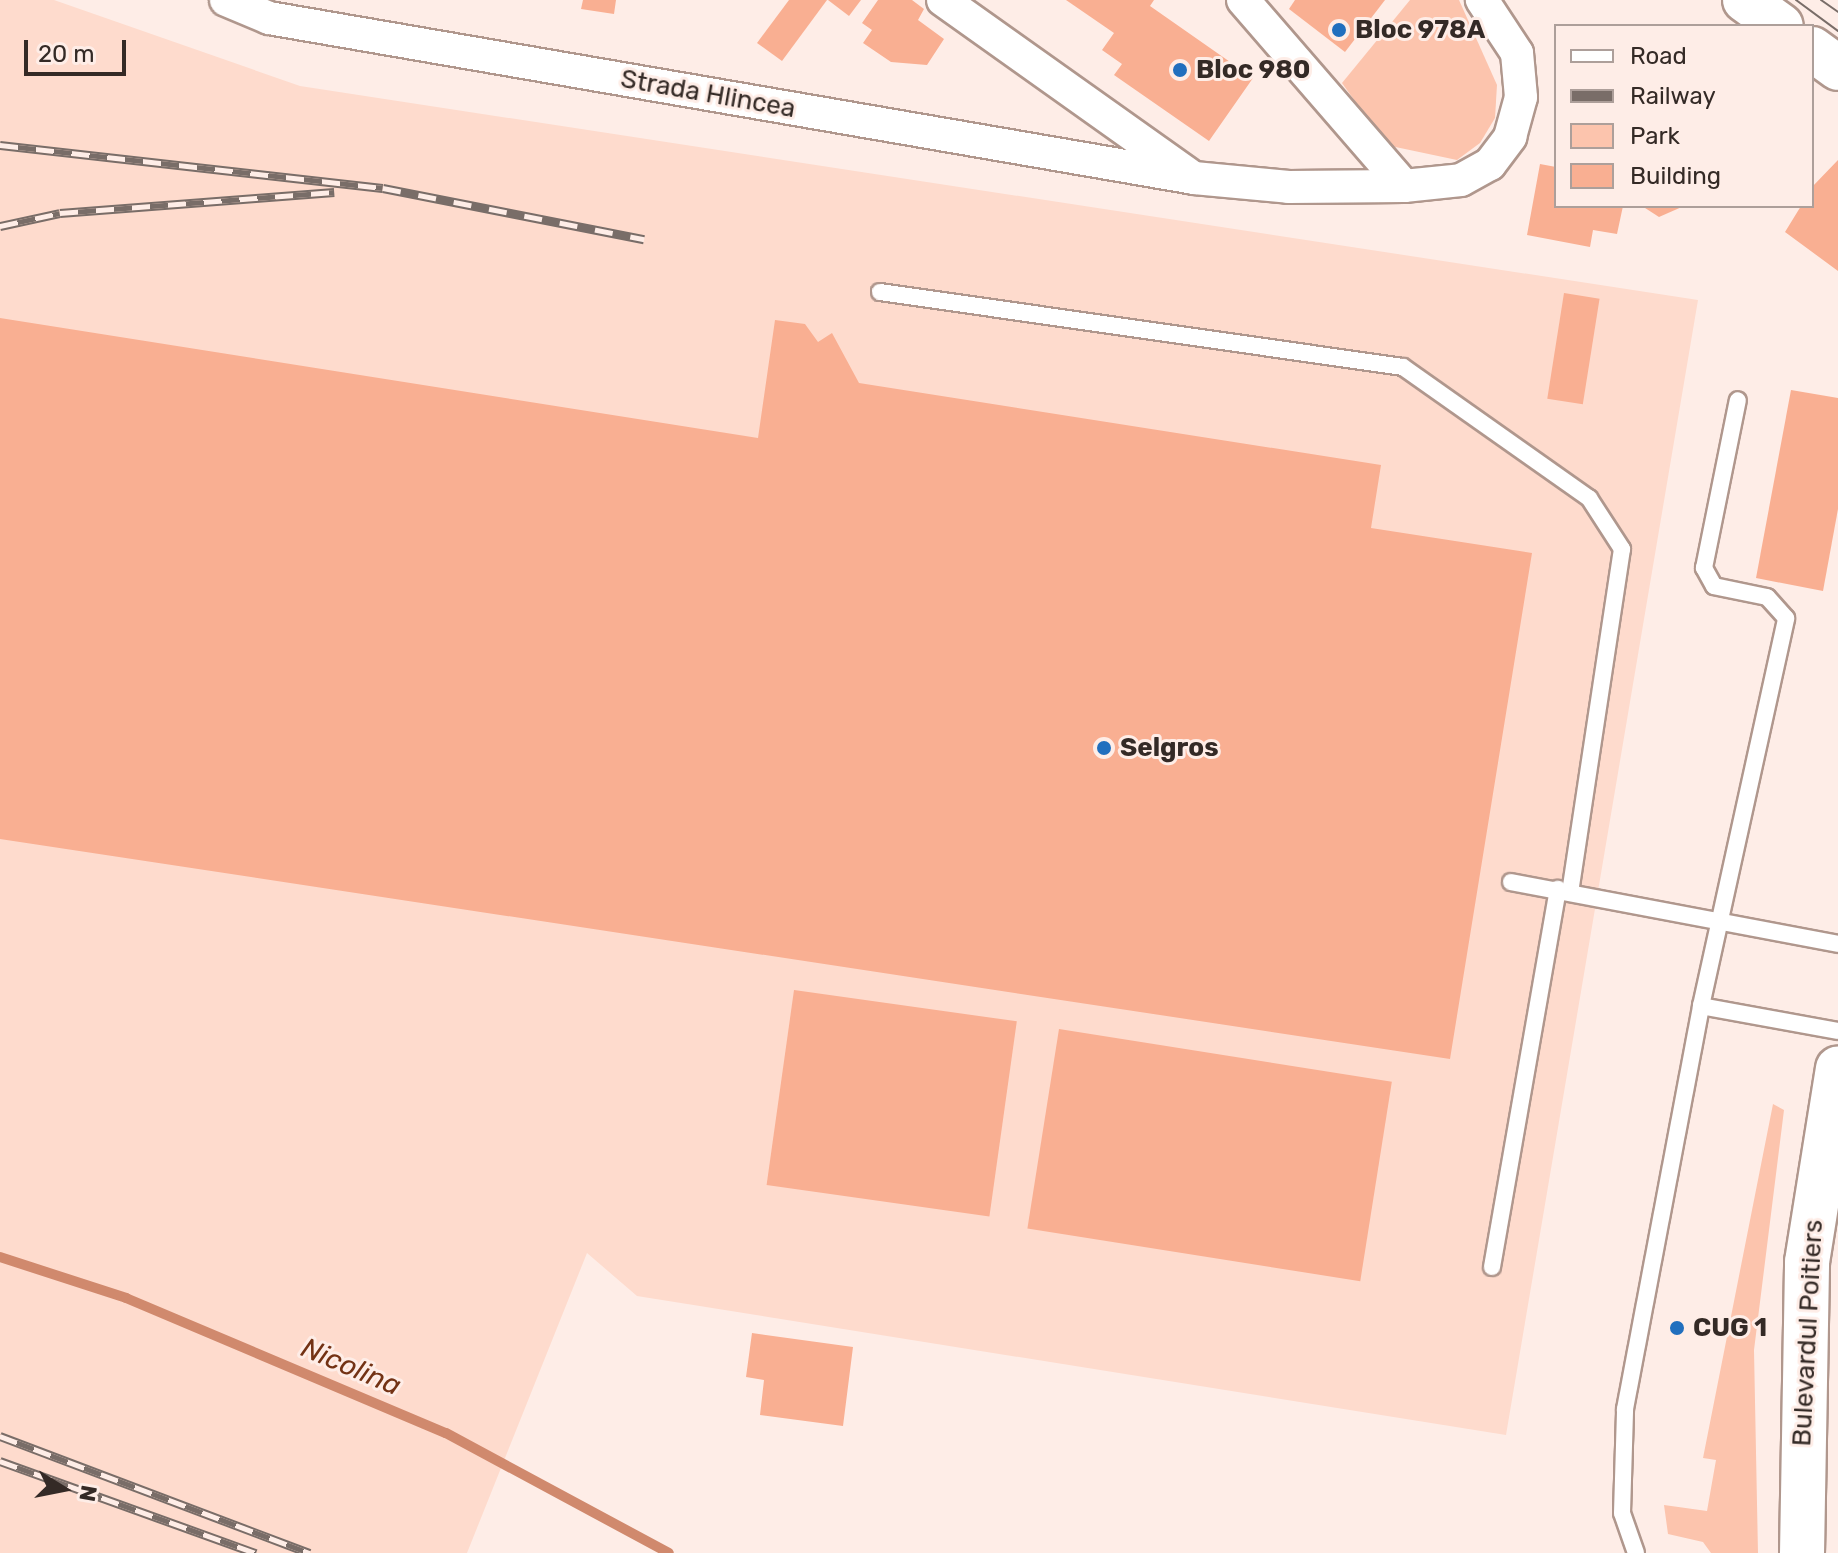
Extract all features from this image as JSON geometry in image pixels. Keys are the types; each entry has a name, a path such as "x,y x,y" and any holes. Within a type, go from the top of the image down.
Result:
{"main road":[{"path":"1745,0 1778,24"},
{"path":"1814,50 1838,68"},
{"name":"Bulevardul Poitiers","path":"1802,1553 1807,1262 1827,1185 1838,1068"}],"street":[{"name":"Strada Hlincea","path":"226,0 269,18 1194,178 1404,186 1461,180 1490,164 1510,137 1521,97 1517,53 1482,0"},
{"path":"943,0 1194,178"},
{"path":"1243,0 1404,186"}],"lane":[{"path":"880,292 1403,367 1589,498 1622,549 1564,890 1492,1267"},
{"path":"1636,1553 1622,1513 1625,1409 1701,1006 1786,618 1767,597 1714,586 1704,568 1738,400"},
{"path":"1511,882 1838,944"},
{"path":"1701,1006 1838,1031"}],"shaded area":[{"path":"0,0 54,0 300,86 1698,300 1506,1435 637,1296 587,1253 467,1553 0,1553"}],"green space":[{"path":"1410,0 1459,0 1497,85 1495,118 1480,143 1457,160 1386,145 1342,83"},
{"path":"1773,1104 1784,1110 1754,1350 1758,1553 1711,1553 1703,1542 1668,1534 1664,1505 1707,1511 1716,1460 1703,1458"}],"building":[{"path":"583,0 616,0 614,14 581,9"},
{"path":"789,0 827,0 782,61 757,43"},
{"path":"828,0 861,0 849,16"},
{"path":"878,0 912,0 924,9 918,20 944,39 927,65 891,62 863,43 872,30 862,23"},
{"name":"Bloc 980","path":"1066,0 1154,0 1150,6 1253,78 1209,141 1114,75 1122,64 1102,50 1114,33"},
{"name":"Bloc 978A","path":"1295,0 1385,0 1345,52 1289,9"},
{"path":"1838,160 1838,271 1785,232 1800,208 1814,208 1814,185"},
{"path":"1540,164 1554,167 1554,208 1623,208 1617,234 1593,230 1590,247 1527,235"},
{"path":"1645,208 1679,208 1659,217"},
{"path":"1564,293 1600,299 1583,404 1547,399"},
{"path":"0,318 758,438 775,320 805,324 818,342 832,333 859,383 1381,465 1371,528 1532,553 1450,1059 0,839"},
{"path":"1791,390 1838,398 1838,509 1823,591 1756,578"},
{"path":"794,990 1017,1021 989,1216 767,1185"},
{"path":"1059,1029 1392,1082 1360,1281 1027,1229"},
{"path":"752,1333 853,1347 843,1426 760,1415 764,1380 746,1377"}],"waterway":[{"name":"Nicolina","path":"0,1257 126,1298 446,1433 669,1553"}],"tram line":[{"path":"1796,0 1838,31"},
{"path":"1821,0 1838,12"}],"railway":[{"path":"0,145 383,188 644,239"},
{"path":"0,226 60,213 334,192"},
{"path":"0,1436 310,1553"},
{"path":"0,1461 256,1553"}],"place":[{"name":"Bloc 978A","path":"1339,30"},
{"name":"Bloc 980","path":"1180,70"},
{"name":"Selgros","path":"1104,748"},
{"name":"CUG 1","path":"1677,1328"}]}
